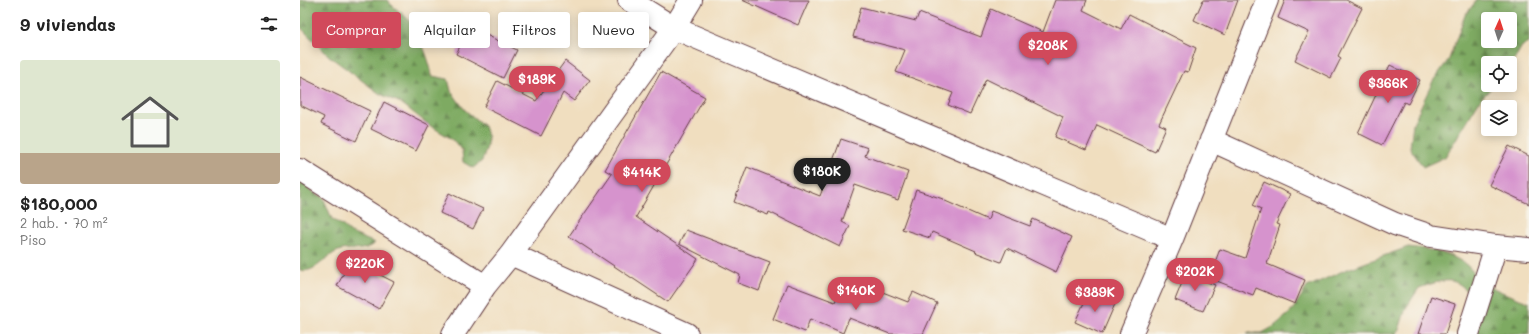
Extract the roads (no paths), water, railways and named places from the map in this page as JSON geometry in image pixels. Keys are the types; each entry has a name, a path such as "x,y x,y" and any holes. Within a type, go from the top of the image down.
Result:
{"street":[{"path":"628,0 674,28 1172,239"},
{"path":"453,334 485,286 511,254 674,28 691,0"},
{"path":"1131,334 1172,239 1267,0"},
{"path":"1211,140 1395,224 1431,236 1496,246 1529,249"},
{"path":"300,170 485,286"},
{"path":"1468,334 1496,246"},
{"path":"511,254 687,334"}]}
